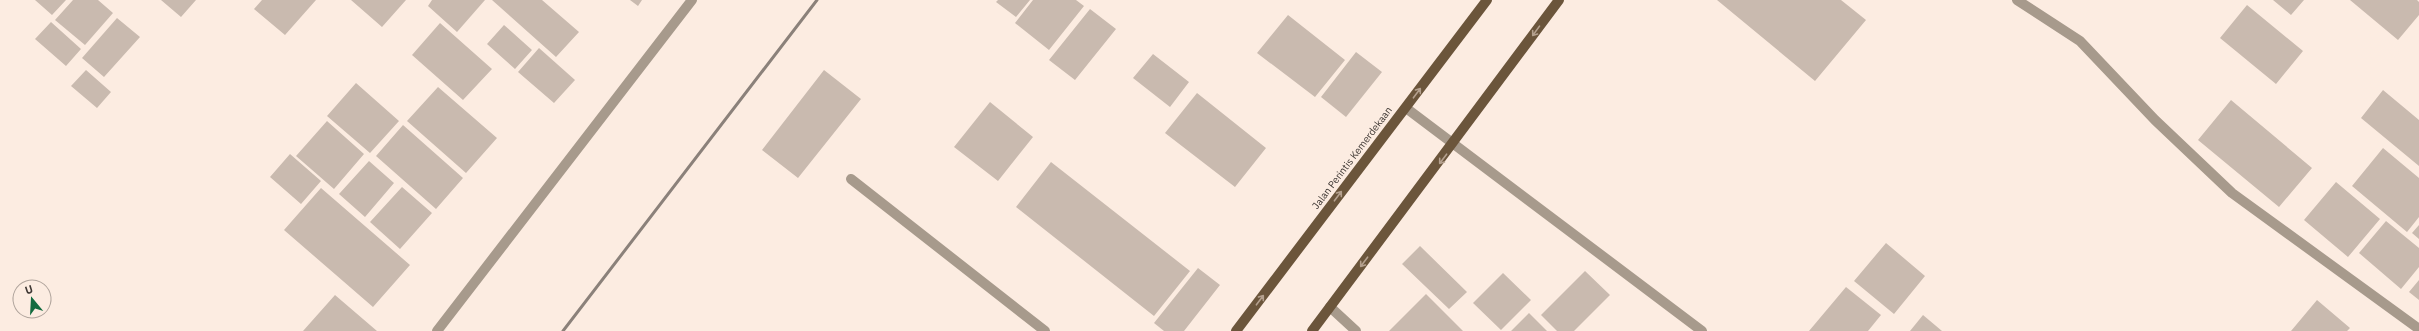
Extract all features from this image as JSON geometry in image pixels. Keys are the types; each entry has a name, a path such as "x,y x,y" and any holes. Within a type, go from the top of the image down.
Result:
{"main road":[{"name":"Jalan Perintis Kemerdekaan","path":"1236,331 1487,0"},
{"path":"1312,331 1454,144 1559,0"}],"street":[{"path":"437,331 692,0"},
{"path":"2018,0 2080,41 2155,120 2232,193 2419,329"},
{"path":"1406,108 1702,331"},
{"path":"851,179 1045,331"},
{"path":"1330,307 1356,331"}],"building":[{"path":"35,0 66,0 52,15"},
{"path":"73,0 98,0 113,13 85,45 55,20"},
{"path":"161,0 196,0 181,17"},
{"path":"262,0 316,0 285,35 254,9"},
{"path":"351,0 406,0 382,27"},
{"path":"432,0 485,0 457,32 428,6"},
{"path":"492,0 542,0 579,32 556,57"},
{"path":"630,0 642,0 638,6"},
{"path":"998,0 1030,0 1016,17 996,2"},
{"path":"1033,0 1076,0 1084,6 1049,50 1015,23"},
{"path":"1717,0 1841,0 1866,20 1815,81"},
{"path":"2273,0 2304,0 2291,15"},
{"path":"2350,0 2417,0 2419,2 2419,15 2398,40"},
{"path":"2247,5 2303,51 2276,84 2220,38"},
{"path":"1090,9 1116,29 1075,80 1049,60"},
{"path":"1288,15 1345,60 1315,97 1257,53"},
{"path":"117,18 140,37 104,77 82,58"},
{"path":"51,22 81,49 66,66 35,39"},
{"path":"440,23 492,69 463,100 412,55"},
{"path":"504,25 532,50 515,69 487,44"},
{"path":"539,48 575,80 554,103 518,72"},
{"path":"1356,52 1382,72 1346,117 1321,97"},
{"path":"1153,54 1189,82 1170,107 1133,78"},
{"path":"86,70 111,92 97,108 71,86"},
{"path":"824,70 861,99 798,178 762,150"},
{"path":"356,83 399,121 370,153 327,116"},
{"path":"438,87 497,138 466,173 407,121"},
{"path":"2383,90 2419,120 2419,166 2361,118"},
{"path":"1197,93 1266,148 1235,187 1165,133"},
{"path":"2231,100 2312,168 2279,207 2198,140"},
{"path":"990,102 1033,137 998,181 954,147"},
{"path":"327,121 364,154 334,189 296,156"},
{"path":"403,125 463,178 436,209 376,156"},
{"path":"2383,148 2419,178 2419,217 2407,232 2352,186"},
{"path":"290,154 321,181 301,204 270,177"},
{"path":"369,161 394,183 365,217 339,194"},
{"path":"1051,162 1190,271 1154,316 1016,207"},
{"path":"2336,182 2380,219 2348,257 2304,220"},
{"path":"402,187 432,213 400,249 370,222"},
{"path":"321,188 410,265 373,307 284,230"},
{"path":"2386,221 2419,248 2419,267 2401,289 2359,253"},
{"path":"2419,225 2419,239 2412,233"},
{"path":"1886,243 1925,276 1894,314 1854,281"},
{"path":"1420,246 1467,292 1449,309 1402,264"},
{"path":"1198,268 1220,285 1184,331 1164,331 1154,323"},
{"path":"1585,271 1610,295 1574,331 1557,331 1541,315"},
{"path":"1503,273 1531,300 1501,330 1473,303"},
{"path":"2419,280 2419,300 2409,292"},
{"path":"1846,287 1881,315 1868,331 1809,331"},
{"path":"1426,294 1463,331 1389,331"},
{"path":"335,295 377,331 303,331"},
{"path":"2317,300 2350,328 2347,331 2291,331"},
{"path":"1529,313 1547,331 1511,331"},
{"path":"1923,315 1942,331 1910,331"}],"railway":[{"path":"563,331 817,0"}]}
